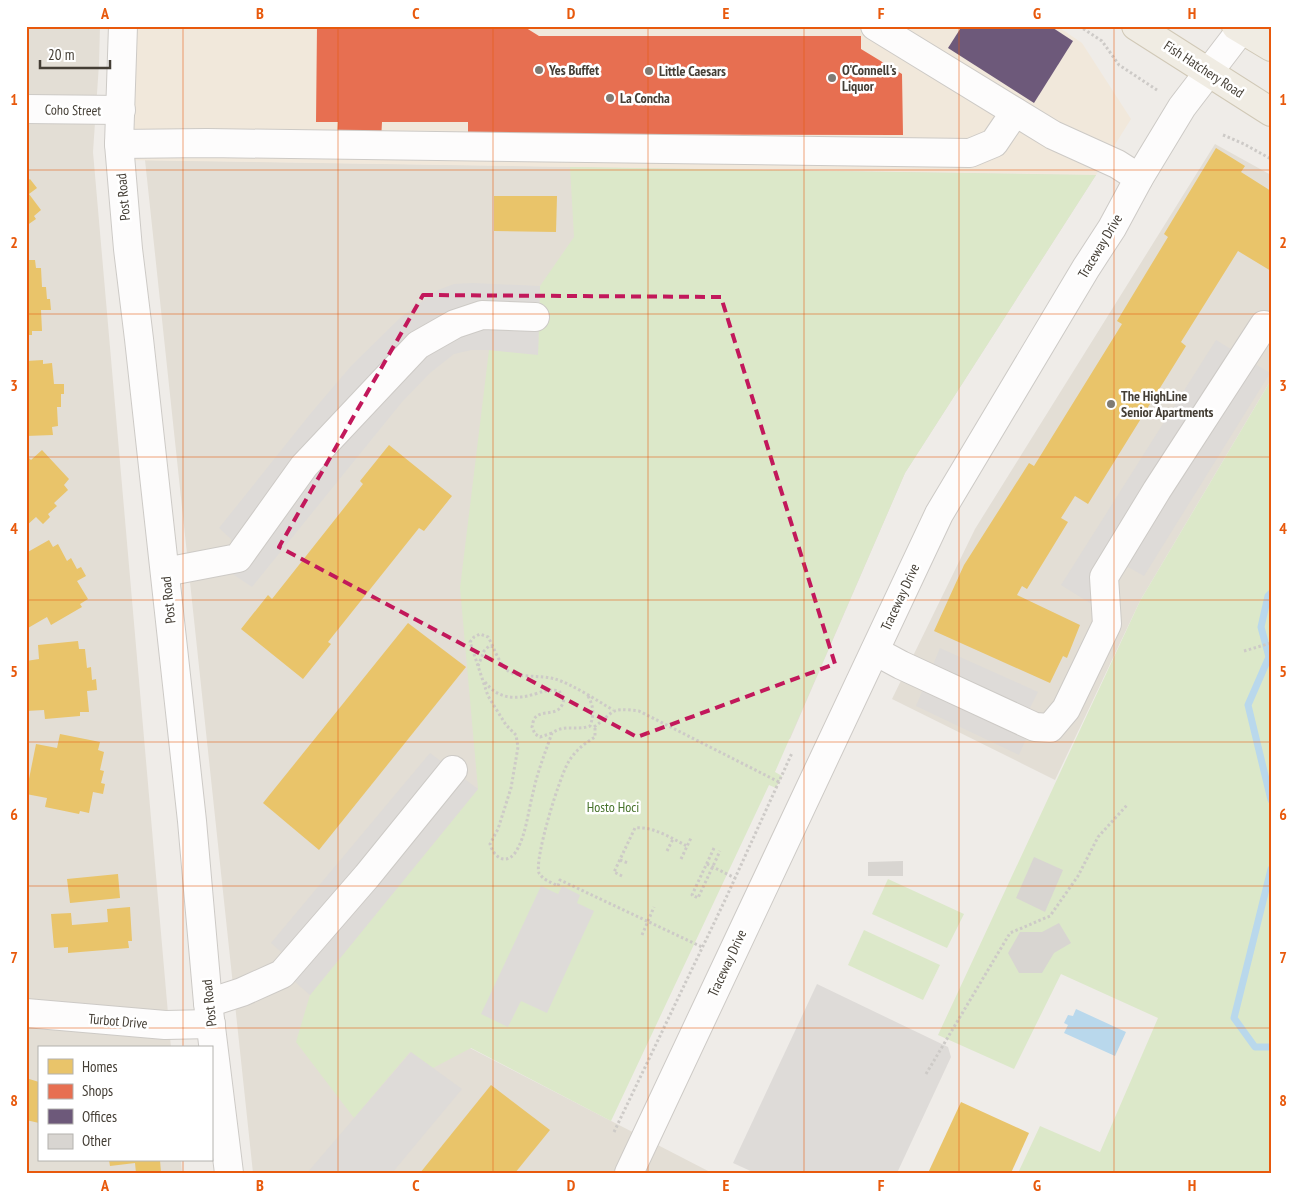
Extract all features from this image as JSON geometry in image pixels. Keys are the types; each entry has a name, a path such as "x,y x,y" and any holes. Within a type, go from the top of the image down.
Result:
{"main road":[{"name":"Fish Hatchery Road","path":"1136,26 1271,112"},
{"path":"1240,27 1271,46"}],"street":[{"name":"Post Road","path":"123,26 119,144 128,249 192,821 209,1014 229,1173"},
{"path":"875,26 1053,135 1117,164 1139,178"},
{"name":"Traceway Drive","path":"629,1173 752,908 939,514 1086,268 1112,228 1139,178 1182,107 1240,27"},
{"name":"Coho Street","path":"26,109 120,110"},
{"path":"119,144 207,143 970,152 994,143 1015,112"},
{"path":"165,572 238,558 304,466 418,345 455,324 482,315 535,317"},
{"path":"875,651 1035,727 1050,728 1066,709 1107,624 1104,577 1157,490 1264,325"},
{"name":"Turbot Drive","path":"26,1013 165,1025 209,1014 242,992 282,974 367,876 453,770"}],"path":[{"path":"1079,26 1102,41 1120,66 1157,90"},
{"path":"1223,135 1271,158"},
{"path":"595,728 590,726 582,729 567,727 556,730 552,734 533,791 526,824 515,852 510,857 504,859 497,857 492,852 490,844 498,829 511,788 518,747 516,735 494,708 488,696 470,642 480,634 488,637 506,670 514,676 529,675 556,679 613,710 639,711 779,782"},
{"path":"1244,651 1271,643"},
{"path":"478,666 484,651 489,646 494,648"},
{"path":"483,680 492,690 502,696 518,697 545,690 559,690 564,698 563,705 557,711 539,715 534,719 532,727 535,734 540,737 552,734"},
{"path":"588,696 592,704 594,716 590,726"},
{"path":"613,710 595,728 595,737 584,744 569,761 552,805 540,849 538,871 543,878 558,886 560,880 702,947"},
{"path":"614,1132 735,878 792,753"},
{"path":"926,1074 1010,933 1050,916 1078,876 1098,837 1128,804"},
{"path":"622,876 614,872 635,828 644,827 688,846"},
{"path":"681,859 692,838"},
{"path":"667,850 673,839"},
{"path":"714,848 692,896 698,898 720,851"},
{"path":"620,860 628,863"},
{"path":"707,864 735,878"},
{"path":"642,935 654,907"}],"highlighted area":[{"path":"423,295 721,297 835,664 637,737 279,547"}],"shaded area":[{"path":"26,26 100,26 93,152 171,1046 38,1046 38,1162 181,1162 182,1173 26,1173"},
{"path":"123,26 1057,26 1082,43 1131,119 1096,175 120,160"},
{"path":"1215,144 1271,175 1271,380 1140,601 1055,780 892,699 975,529"},
{"path":"145,160 1096,175 905,473 790,739 478,789 439,1032 712,1173 253,1173"},
{"path":"454,284 540,286 538,355 489,350 471,350 454,354 430,373 402,402 252,587 231,573 231,539 219,528 311,413 352,365 401,317 438,290"},
{"path":"1216,340 1270,373 1144,576 1128,567 1090,603 1061,585"},
{"path":"940,648 1038,692 1029,710 1027,737 1019,755 916,706"},
{"path":"430,753 478,789 310,995 278,967 287,957 271,943"},
{"path":"541,886 558,894 562,886 580,895 577,903 594,911 547,1013 521,1001 508,1027 481,1014"},
{"path":"817,984 948,1047 951,1057 897,1173 755,1173 733,1163"},
{"path":"411,1052 462,1089 392,1173 307,1173"}],"green space":[{"name":"Hosto Hoci","path":"570,167 1096,175 905,473 775,772 782,776 776,788 769,785 611,1121 471,1048 433,1068 410,1052 354,1118 296,1042 310,995 478,789 460,588 489,350 538,354 540,286 574,237"},
{"path":"1271,380 1271,1173 1018,1173 1040,1126 1100,1152 1158,1018 1061,974 1014,1069 938,1035 1140,601"},
{"path":"888,879 964,914 947,948 872,914"},
{"path":"864,930 940,965 923,1000 848,965"}],"water":[{"path":"1076,1009 1126,1032 1115,1056 1064,1033 1068,1025 1064,1023 1068,1015 1073,1016"}],"building: Homes":[{"name":"The HighLine Senior Apartments","path":"1216,148 1245,166 1241,172 1271,191 1271,271 1238,251 1181,342 1186,346 1088,504 1075,496 1061,518 1068,522 1027,589 1022,586 1017,595 1080,625 1067,658 1063,656 1050,683 934,631 964,565 1029,463 1034,466 1122,324 1117,321 1168,237 1164,234"},
{"path":"30,179 37,188 29,194 41,210 34,216 36,219 26,226 26,180"},
{"path":"494,196 557,196 556,232 494,231"},
{"path":"26,260 35,260 36,268 41,268 42,287 46,287 47,299 50,299 51,310 41,310 42,331 32,331 32,335 26,335"},
{"path":"43,360 43,364 52,363 54,384 64,384 64,394 61,394 61,407 57,407 58,426 52,427 53,435 26,436 26,361"},
{"path":"389,445 452,496 424,531 419,528 328,642 331,644 303,679 241,629 268,595 272,599 363,484 360,481"},
{"path":"42,450 69,479 64,485 68,490 54,503 57,506 48,514 50,517 43,524 36,517 26,526 26,455 31,460"},
{"path":"49,540 53,547 58,544 67,561 71,558 77,569 81,567 86,576 77,581 88,599 80,604 82,607 51,625 47,617 28,628 26,625 26,553"},
{"path":"408,623 466,667 319,850 263,803"},
{"path":"78,641 79,649 85,649 87,668 91,667 92,680 96,679 97,690 87,691 89,712 80,712 80,716 45,719 44,710 26,711 26,661 39,659 38,645"},
{"path":"60,734 100,742 98,750 104,752 100,770 104,771 101,783 105,784 103,794 93,792 89,813 80,811 79,814 45,807 47,798 26,794 36,744 57,748"},
{"path":"118,874 120,898 70,903 67,879"},
{"path":"130,907 132,941 128,941 129,948 68,953 68,947 54,948 51,914 71,913 72,925 108,922 107,909"},
{"path":"26,1078 38,1082 38,1123 26,1120"},
{"path":"491,1085 550,1130 515,1173 420,1173"},
{"path":"961,1102 1029,1133 1011,1173 928,1173"},
{"path":"109,1162 160,1162 161,1173 136,1173 135,1163 110,1166"}],"building: Shops":[{"name":"La Concha","path":"317,26 523,26 539,36 861,36 861,49 902,74 903,135 468,134 468,122 382,122 381,141 337,141 338,122 316,122"}],"building: Offices":[{"path":"962,26 1050,26 1073,41 1034,103 948,48"}],"building: Other":[{"path":"1034,857 1063,870 1045,912 1016,898"},
{"path":"903,861 903,876 868,876 868,862"},
{"path":"1059,923 1071,943 1054,953 1042,973 1019,973 1008,953 1020,932 1042,932"}],"waterway":[{"path":"1271,593 1268,596 1261,627 1269,657 1248,705 1271,800"},
{"path":"1271,869 1234,1018 1255,1047 1271,1047"}],"place":[{"name":"Yes Buffet","path":"539,70"},
{"name":"Little Caesars","path":"649,71"},
{"name":"O'Connell's Liquor","path":"832,78"},
{"name":"La Concha","path":"610,98"},
{"name":"The HighLine Senior Apartments","path":"1111,404"}]}
